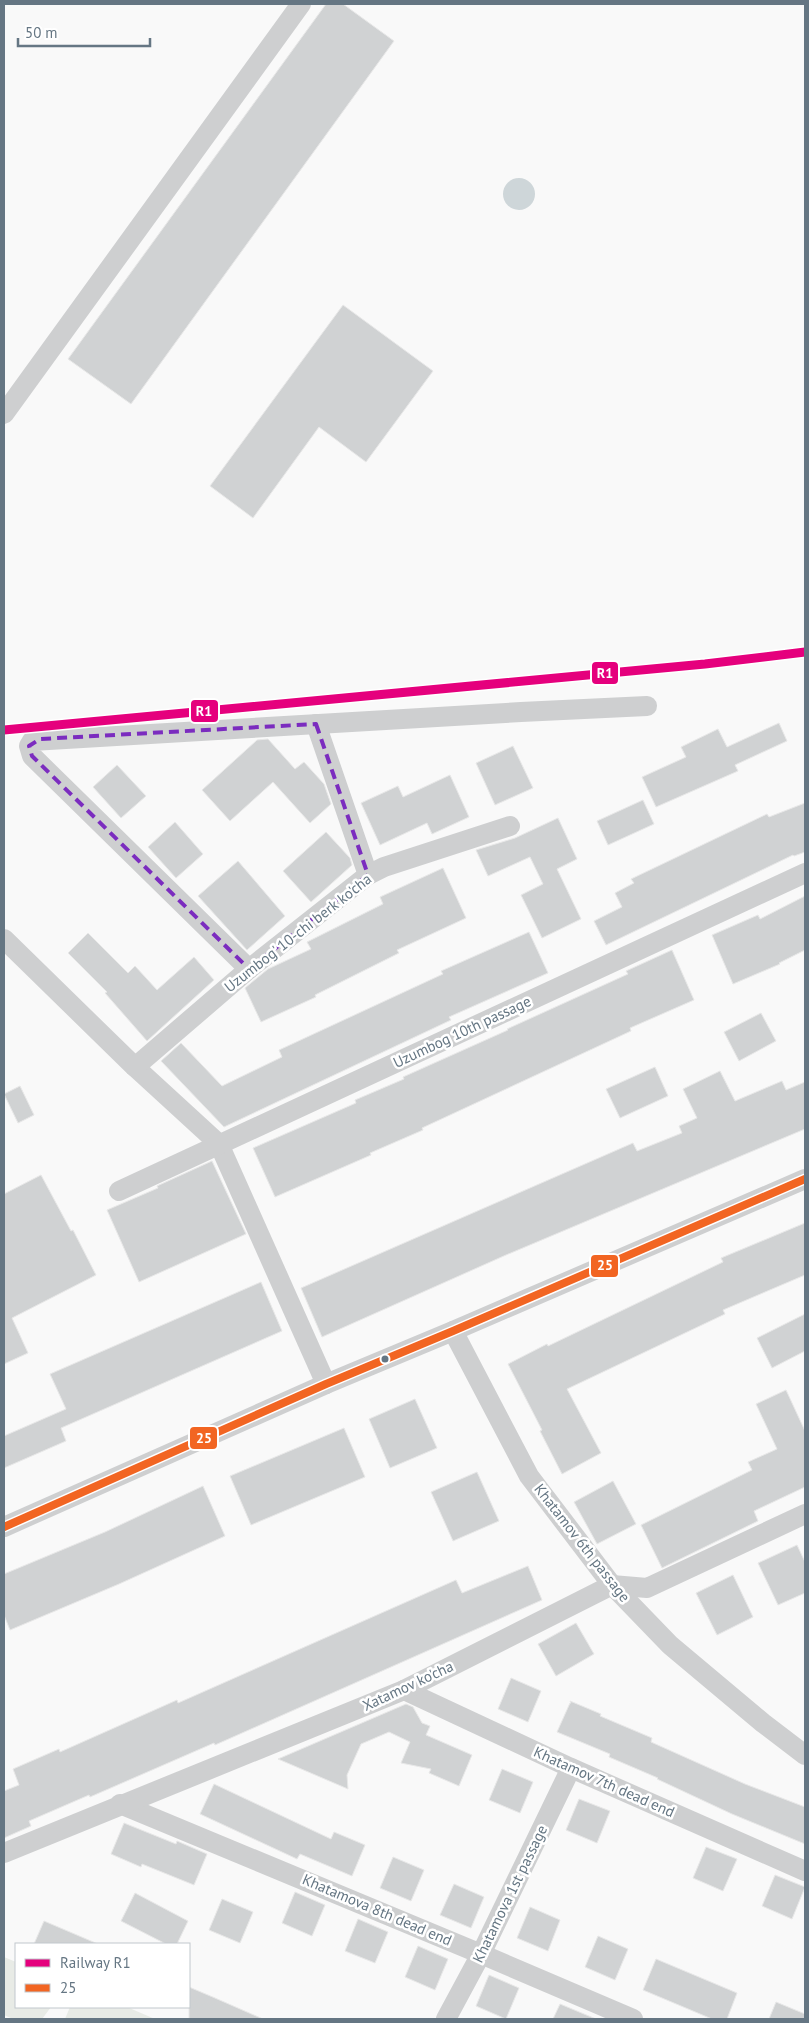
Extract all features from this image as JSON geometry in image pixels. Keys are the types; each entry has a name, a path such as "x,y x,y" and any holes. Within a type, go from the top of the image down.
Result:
{"street":[{"path":"4,414 301,4"},
{"path":"249,969 32,756 29,746 32,741 40,739 647,706"},
{"path":"316,724 368,875"},
{"name":"Uzumbog' 10-chi berk ko'cha","path":"135,1067 249,969 368,875 384,866 510,826"},
{"name":"Uzumbog 10th passage","path":"120,1191 805,873"},
{"path":"4,939 135,1067 219,1144 326,1384"},
{"path":"4,1527 326,1384 805,1179"},
{"name":"Khatamov 6th passage","path":"453,1331 529,1476 612,1584 670,1646 805,1755"},
{"path":"612,1584 647,1588 805,1514"},
{"name":"Xatamov ko'cha","path":"4,1853 120,1804 404,1690 612,1584"},
{"name":"Khatamov 7th dead end","path":"404,1690 571,1768 805,1871"},
{"name":"Khatamova 1st passage","path":"446,2019 481,1954 571,1768"},
{"name":"Khatamova 8th dead end","path":"120,1804 633,2019"}],"highlighted area":[{"path":"316,724 368,875 249,969 32,756 29,746 40,739"}],"shaded area":[{"path":"519,178 525,179 530,183 534,188 534,200 530,205 525,209 519,210 513,209 508,205 504,200 503,194 504,188 508,183 513,179"},
{"path":"4,1957 15,1962 15,2008 50,2008 42,2019 13,2019 4,2015"},
{"path":"70,2008 129,2008 155,2019 65,2019"}],"building":[{"path":"326,4 343,4 394,41 131,404 68,359"},
{"path":"343,305 433,371 366,462 319,427 253,518 210,486"},
{"path":"779,723 787,741 735,765 738,771 656,807 642,777 686,757 681,747 718,729 727,747"},
{"path":"268,739 295,769 304,762 324,784 331,804 310,823 273,782 230,821 202,790 257,740"},
{"path":"513,746 533,788 495,805 476,763"},
{"path":"117,765 146,796 121,818 93,787"},
{"path":"450,775 469,817 432,834 427,823 380,845 361,803 398,786 403,797"},
{"path":"643,800 654,824 608,845 597,821"},
{"path":"805,803 805,852 793,855 606,945 594,921 622,907 615,893 634,883 631,879 767,814 769,817"},
{"path":"558,818 577,859 557,869 581,919 542,938 521,895 543,884 530,857 488,876 476,850 515,838"},
{"path":"175,822 203,854 176,878 148,847"},
{"path":"326,832 350,858 352,865 311,902 283,871"},
{"path":"238,861 285,916 247,950 198,896"},
{"path":"443,868 466,918 397,950 399,953 315,995 316,997 261,1022 245,988 268,969 311,949 307,942 383,904 380,897"},
{"path":"805,896 805,950 780,964 733,984 712,935 758,915 760,919"},
{"path":"529,932 548,973 449,1017 451,1020 224,1127 161,1061 181,1043 222,1086 282,1057 279,1050 443,974 441,971"},
{"path":"88,933 128,973 135,966 157,990 194,957 214,980 147,1041 105,993 107,992 68,953"},
{"path":"672,950 694,1000 630,1028 631,1031 422,1128 423,1130 370,1153 371,1155 275,1197 253,1148 356,1103 355,1100 628,974 626,971"},
{"path":"761,1013 776,1041 739,1061 724,1032"},
{"path":"655,1067 668,1096 620,1118 606,1089"},
{"path":"720,1071 735,1101 782,1081 786,1090 805,1082 805,1129 506,1255 322,1337 301,1288 633,1143 637,1151 682,1133 679,1126 697,1118 683,1089"},
{"path":"20,1086 34,1115 18,1123 4,1094"},
{"path":"212,1161 246,1234 139,1282 107,1210 158,1188 157,1186"},
{"path":"41,1175 71,1231 73,1230 96,1275 12,1318 28,1353 4,1364 4,1194"},
{"path":"805,1223 805,1275 723,1310 725,1314 567,1389 601,1453 562,1474 508,1364 723,1262 721,1258"},
{"path":"261,1282 282,1331 61,1428 66,1441 4,1468 4,1436 66,1409 50,1374"},
{"path":"805,1314 805,1351 772,1368 757,1338"},
{"path":"786,1390 805,1431 805,1487 754,1511 758,1521 662,1568 641,1525 752,1470 748,1462 777,1449 756,1404"},
{"path":"415,1399 437,1448 390,1468 369,1419"},
{"path":"344,1428 365,1477 251,1525 230,1476"},
{"path":"477,1472 499,1521 453,1541 431,1492"},
{"path":"613,1481 636,1524 597,1544 574,1502"},
{"path":"203,1486 225,1536 119,1584 10,1630 4,1615 4,1574 105,1532"},
{"path":"797,1545 805,1562 805,1593 778,1605 758,1563"},
{"path":"528,1566 542,1600 215,1745 214,1743 90,1797 89,1795 29,1821 31,1826 4,1838 4,1791 19,1785 13,1769 59,1749 60,1752 177,1700 178,1703 456,1580 462,1593"},
{"path":"733,1575 753,1617 717,1635 696,1593"},
{"path":"576,1623 594,1654 556,1676 538,1644"},
{"path":"511,1678 541,1691 528,1722 498,1709"},
{"path":"570,1701 652,1738 651,1742 745,1784 805,1807 805,1844 732,1814 658,1778 609,1757 610,1754 557,1732 571,1703"},
{"path":"406,1704 413,1707 422,1723 430,1726 426,1735 472,1755 459,1786 429,1773 431,1769 401,1763 410,1742 389,1732 361,1744 347,1775 348,1789 278,1759"},
{"path":"502,1769 533,1782 520,1813 489,1800"},
{"path":"214,1784 331,1839 334,1832 365,1845 352,1876 300,1854 297,1859 200,1814"},
{"path":"579,1799 610,1811 597,1843 566,1830"},
{"path":"124,1823 176,1844 177,1841 207,1854 194,1885 142,1864 141,1867 111,1854"},
{"path":"706,1847 737,1859 723,1891 693,1878"},
{"path":"393,1857 424,1870 411,1901 380,1888"},
{"path":"775,1875 805,1887 792,1919 762,1906"},
{"path":"454,1884 484,1897 471,1928 440,1915"},
{"path":"295,1892 325,1905 312,1936 282,1923"},
{"path":"135,1893 188,1921 177,1943 164,1943 121,1921"},
{"path":"222,1899 253,1912 240,1943 209,1930"},
{"path":"530,1907 560,1920 548,1951 517,1938"},
{"path":"358,1919 388,1932 375,1963 345,1951"},
{"path":"44,1921 96,1943 34,1943"},
{"path":"598,1936 628,1949 615,1980 585,1967"},
{"path":"418,1946 448,1959 435,1990 405,1977"},
{"path":"656,1959 737,1993 727,2019 712,2019 643,1990"},
{"path":"489,1975 519,1988 506,2019 476,2006"},
{"path":"190,1987 263,2019 189,2019"},
{"path":"776,2002 805,2014 805,2019 769,2019"},
{"path":"560,2004 596,2019 553,2019"}],"rail line":[{"name":"R1","path":"4,730 705,664 805,652"}],"transit line":[{"name":"25","path":"4,1527 326,1384 805,1179"}]}
